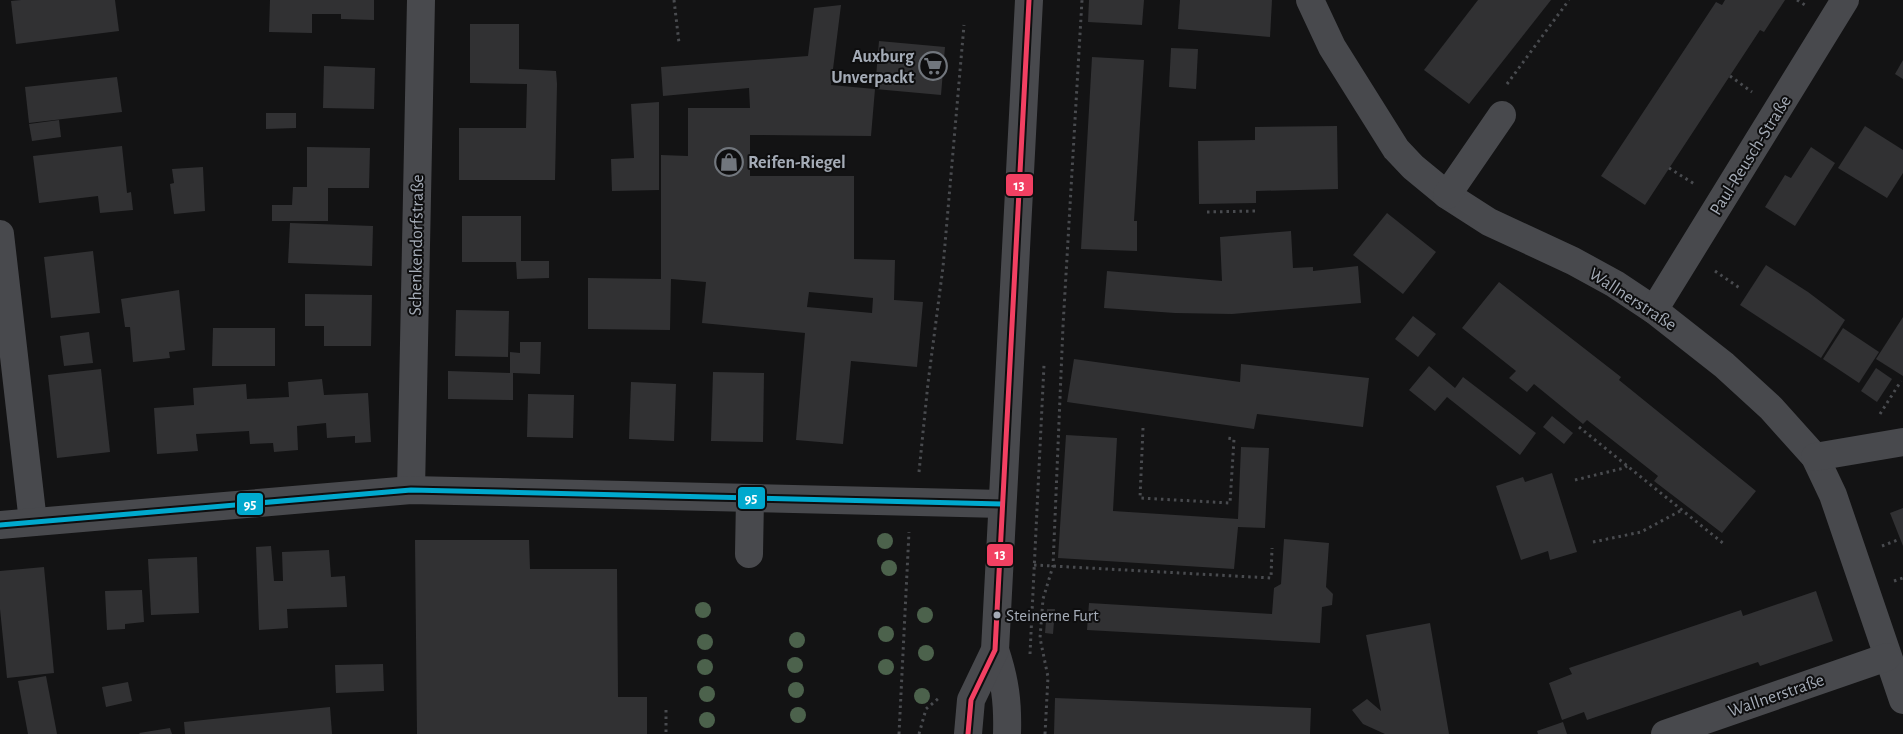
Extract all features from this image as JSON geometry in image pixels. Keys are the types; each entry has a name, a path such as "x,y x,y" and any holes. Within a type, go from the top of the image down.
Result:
{"street":[{"name":"Schenkendorfstraße","path":"411,490 421,0"},
{"path":"968,734 971,700 994,650 1029,0"},
{"name":"Wallnerstraße","path":"1310,0 1332,47 1396,149 1419,172 1447,195 1489,222 1573,261 1615,284 1654,310 1724,365 1771,408 1815,457 1833,494 1903,700"},
{"name":"Paul-Reusch-Straße","path":"1654,310 1845,0"},
{"path":"1447,195 1502,115"},
{"path":"0,234 33,522"},
{"path":"1815,457 1903,442"},
{"path":"0,525 411,490 1002,504"},
{"path":"749,554 750,498"},
{"path":"994,650 1003,673 1008,705 1007,734"},
{"name":"Wallnerstraße","path":"1665,734 1887,657"}],"path":[{"path":"674,0 679,43"},
{"path":"1045,734 1048,677 1040,638 1043,599 1053,566 1063,326 1069,256 1082,0"},
{"path":"900,734 909,531 916,501 928,383 943,267 964,25"},
{"path":"1208,212 1258,211"},
{"path":"1579,427 1724,544"},
{"path":"1144,428 1140,498 1230,503 1234,439 1227,438"},
{"path":"1576,480 1627,466"},
{"path":"1593,542 1641,532 1682,510"},
{"path":"999,564 1271,578 1272,548"},
{"path":"666,710 666,734"}],"building":[{"path":"115,0 119,31 16,44 11,1"},
{"path":"270,0 374,0 374,20 341,19 341,14 312,14 312,33 269,32"},
{"path":"1089,0 1144,0 1142,25 1088,22"},
{"path":"1180,0 1272,0 1270,37 1178,29"},
{"path":"1478,0 1551,0 1469,104 1424,70"},
{"path":"1725,0 1785,0 1764,32 1760,30 1645,205 1601,176 1716,2 1722,5"},
{"path":"841,5 831,85 875,89 871,136 750,135 750,176 854,176 854,259 895,260 894,300 923,302 917,367 851,361 843,444 796,440 805,333 702,323 706,282 671,279 670,330 588,329 588,278 661,279 661,155 688,156 688,108 750,108 749,88 663,96 661,67 808,56 814,8","holes":["809,292 873,298 872,313 807,307"]},
{"path":"470,24 519,24 519,69 556,71 555,180 459,180 459,128 526,128 527,84 470,83"},
{"path":"879,41 945,47 941,95 875,89"},
{"path":"1171,48 1198,49 1196,89 1169,87"},
{"path":"1092,57 1144,60 1134,221 1137,221 1137,251 1081,249"},
{"path":"1903,60 1903,79 1895,74"},
{"path":"324,66 375,68 374,109 323,108"},
{"path":"117,77 122,112 29,123 25,87"},
{"path":"659,102 659,190 612,191 611,159 634,158 631,104"},
{"path":"266,113 296,113 296,128 266,129"},
{"path":"59,120 61,137 32,141 29,124"},
{"path":"1337,126 1338,189 1256,191 1256,203 1199,204 1198,141 1255,140 1255,127"},
{"path":"1865,126 1903,150 1903,173 1887,198 1838,168"},
{"path":"122,146 127,193 131,192 133,210 100,213 98,196 39,203 33,156"},
{"path":"307,147 370,148 369,188 328,188 328,221 272,221 272,205 292,205 293,187 307,187"},
{"path":"1811,147 1835,163 1795,226 1765,207 1785,175 1791,178"},
{"path":"203,167 205,211 174,214 170,184 174,183 172,169"},
{"path":"1387,213 1436,252 1403,294 1353,255"},
{"path":"462,216 521,216 521,261 549,261 549,278 517,279 516,262 462,262"},
{"path":"290,223 373,226 372,266 288,263"},
{"path":"1291,231 1293,268 1313,267 1313,271 1358,266 1361,303 1232,314 1175,313 1104,308 1107,271 1222,281 1220,237"},
{"path":"93,251 100,313 51,318 44,257"},
{"path":"1766,265 1808,292 1845,320 1821,358 1740,305"},
{"path":"1499,282 1621,377 1619,380 1756,491 1722,533 1654,481 1658,476 1587,420 1583,424 1534,384 1527,392 1509,378 1516,371 1462,328"},
{"path":"179,290 185,350 169,352 170,358 133,362 130,327 125,327 121,299"},
{"path":"305,294 372,295 371,346 324,346 324,326 305,326"},
{"path":"456,310 509,311 508,357 455,356"},
{"path":"1413,316 1436,334 1418,357 1395,339"},
{"path":"1903,317 1903,376 1876,359"},
{"path":"213,328 275,328 275,366 212,366"},
{"path":"1843,328 1879,352 1859,383 1823,359"},
{"path":"89,332 93,363 64,366 60,336"},
{"path":"520,342 541,342 540,374 513,373 513,400 448,399 448,371 510,373 510,352 520,353"},
{"path":"1074,359 1240,382 1241,364 1369,378 1363,427 1257,414 1254,429 1067,402"},
{"path":"1429,366 1455,388 1463,377 1536,433 1520,455 1447,397 1435,411 1409,390"},
{"path":"1876,368 1892,379 1877,402 1861,391"},
{"path":"101,369 110,452 57,458 48,375"},
{"path":"713,372 764,373 763,442 711,441"},
{"path":"322,379 324,395 368,393 371,442 355,443 355,436 327,438 326,423 297,426 298,450 274,452 273,443 250,444 249,431 196,434 198,451 157,454 154,408 194,405 193,388 246,384 247,399 289,397 288,382"},
{"path":"631,382 676,384 674,441 629,439"},
{"path":"528,394 574,395 573,438 527,437"},
{"path":"1552,416 1573,433 1564,444 1543,427"},
{"path":"1066,435 1117,438 1113,511 1238,519 1241,447 1269,448 1265,528 1238,527 1234,569 1058,558"},
{"path":"1552,473 1577,552 1550,560 1548,551 1521,560 1496,486 1523,477 1525,482"},
{"path":"1903,508 1903,546 1890,513"},
{"path":"1284,539 1329,543 1326,587 1333,594 1332,605 1322,607 1320,643 1087,630 1089,603 1272,614 1274,588 1281,584"},
{"path":"415,540 529,540 530,569 617,569 618,697 647,697 647,734 417,734"},
{"path":"271,546 274,581 283,581 282,552 329,550 331,577 345,576 347,607 287,609 288,628 259,630 256,547"},
{"path":"197,557 199,613 151,615 148,559"},
{"path":"44,567 54,673 7,678 0,609 0,571"},
{"path":"142,590 144,622 125,624 125,629 107,630 105,591"},
{"path":"1816,591 1833,641 1760,666 1758,662 1587,720 1584,712 1562,720 1549,683 1572,674 1569,668 1741,610 1743,616"},
{"path":"1047,609 1055,609 1053,634 1045,633"},
{"path":"1430,623 1449,734 1385,734 1363,724 1352,710 1367,699 1381,711 1366,635"},
{"path":"383,664 384,691 336,693 335,665"},
{"path":"46,676 57,734 28,734 18,681"},
{"path":"128,682 132,701 106,707 102,687"},
{"path":"1055,698 1311,708 1310,734 1054,734"},
{"path":"330,707 332,734 185,734 184,722"},
{"path":"1563,722 1567,734 1538,734 1537,731"},
{"path":"170,728 172,734 139,733"}],"transit line":[{"name":"13","path":"968,734 971,700 995,650 1029,0"},
{"name":"95","path":"0,525 411,490 1002,504"}],"place":[{"name":"Auxburg Unverpackt","path":"933,66"},
{"name":"Reifen-Riegel","path":"729,162"},
{"name":"Steinerne Furt","path":"997,615"}]}
